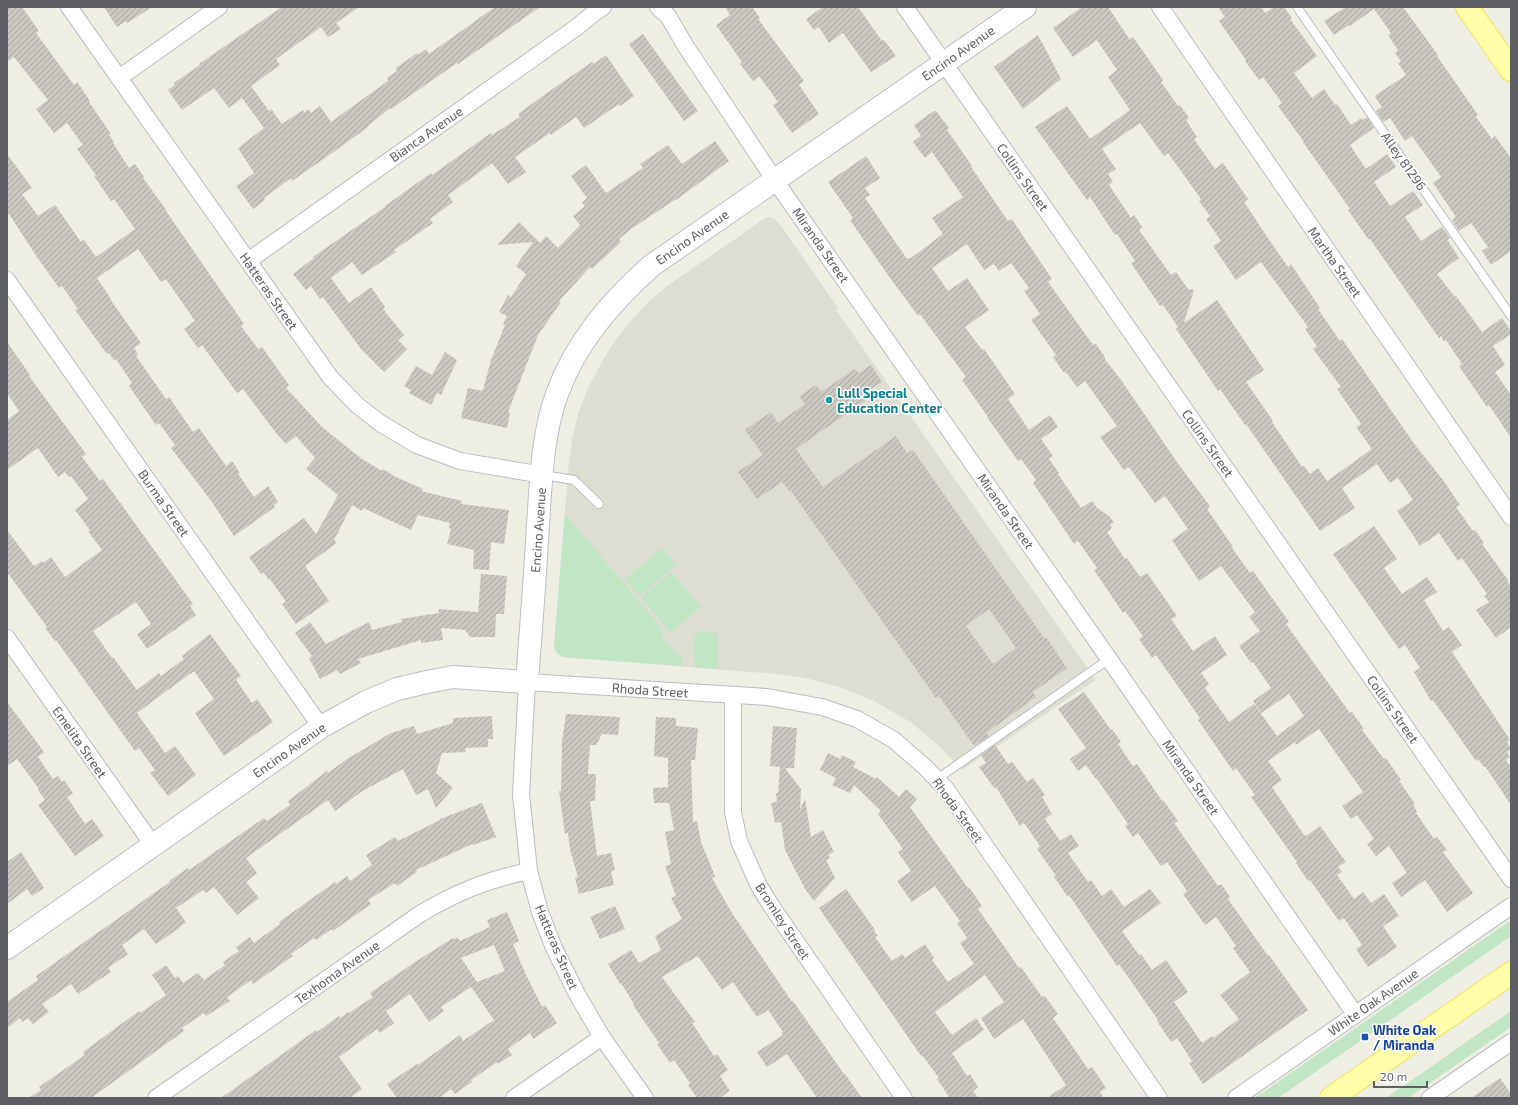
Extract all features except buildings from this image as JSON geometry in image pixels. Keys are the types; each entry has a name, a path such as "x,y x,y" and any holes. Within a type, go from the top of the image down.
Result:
{"main road":[{"path":"1467,7 1511,70"},
{"path":"1331,1098 1511,973"}],"street":[{"name":"Hatteras Street","path":"69,7 330,377 356,405 380,423 416,445 460,461 543,475"},
{"path":"119,78 219,7"},
{"name":"Bianca Avenue","path":"248,261 578,27 603,7"},
{"name":"Miranda Street","path":"658,7 668,16 685,45 774,179 1355,1014"},
{"name":"Collins Street","path":"905,7 1511,880"},
{"name":"Encino Avenue","path":"7,948 321,727 366,702 397,689 453,677 527,682 543,475 549,424 557,395 567,370 584,341 605,312 625,289 651,266 774,179 944,64 1025,7"},
{"name":"Martha Street","path":"1160,7 1511,517"},
{"name":"Burma Street","path":"7,280 321,727"},
{"name":"Emelita Street","path":"7,638 153,845"},
{"name":"Hatteras Street","path":"527,682 521,794 529,871 540,912 554,948 578,996 602,1037 645,1098"},
{"name":"Rhoda Street","path":"527,682 768,697 822,707 857,719 894,740 925,767 946,789 1159,1098"},
{"name":"Bromley Street","path":"733,695 733,812 739,841 758,884 770,904 904,1098"},
{"name":"Texhoma Avenue","path":"156,1098 420,914 468,888 506,876 529,871"},
{"name":"White Oak Avenue","path":"1236,1098 1511,906"},
{"path":"514,1098 602,1037"},
{"path":"1430,1098 1511,1042"}],"lane":[{"name":"Alley 81296","path":"1297,7 1511,316"},
{"path":"543,475 574,480 599,504"},
{"path":"937,779 1109,659"}],"shaded area":[{"path":"768,217 773,218 779,223 838,308 836,310 1096,680 962,770 940,747 912,723 874,701 840,687 805,678 778,674 563,657 557,653 554,646 569,461 578,414 588,388 614,342 648,302 670,284"}],"green space":[{"path":"565,514 661,627 661,637 683,659 682,666 563,657 557,653 554,646"},
{"path":"662,548 676,565 639,596 625,579"},
{"path":"671,572 701,607 671,633 641,598"},
{"path":"699,632 718,633 718,669 695,667 694,637"},
{"path":"1511,920 1511,936 1278,1098 1255,1098"},
{"path":"1511,1011 1511,1027 1408,1098 1386,1098"}],"place":[{"name":"Lull Special Education Center","path":"829,400"},
{"name":"White Oak / Miranda","path":"1365,1037"}]}
